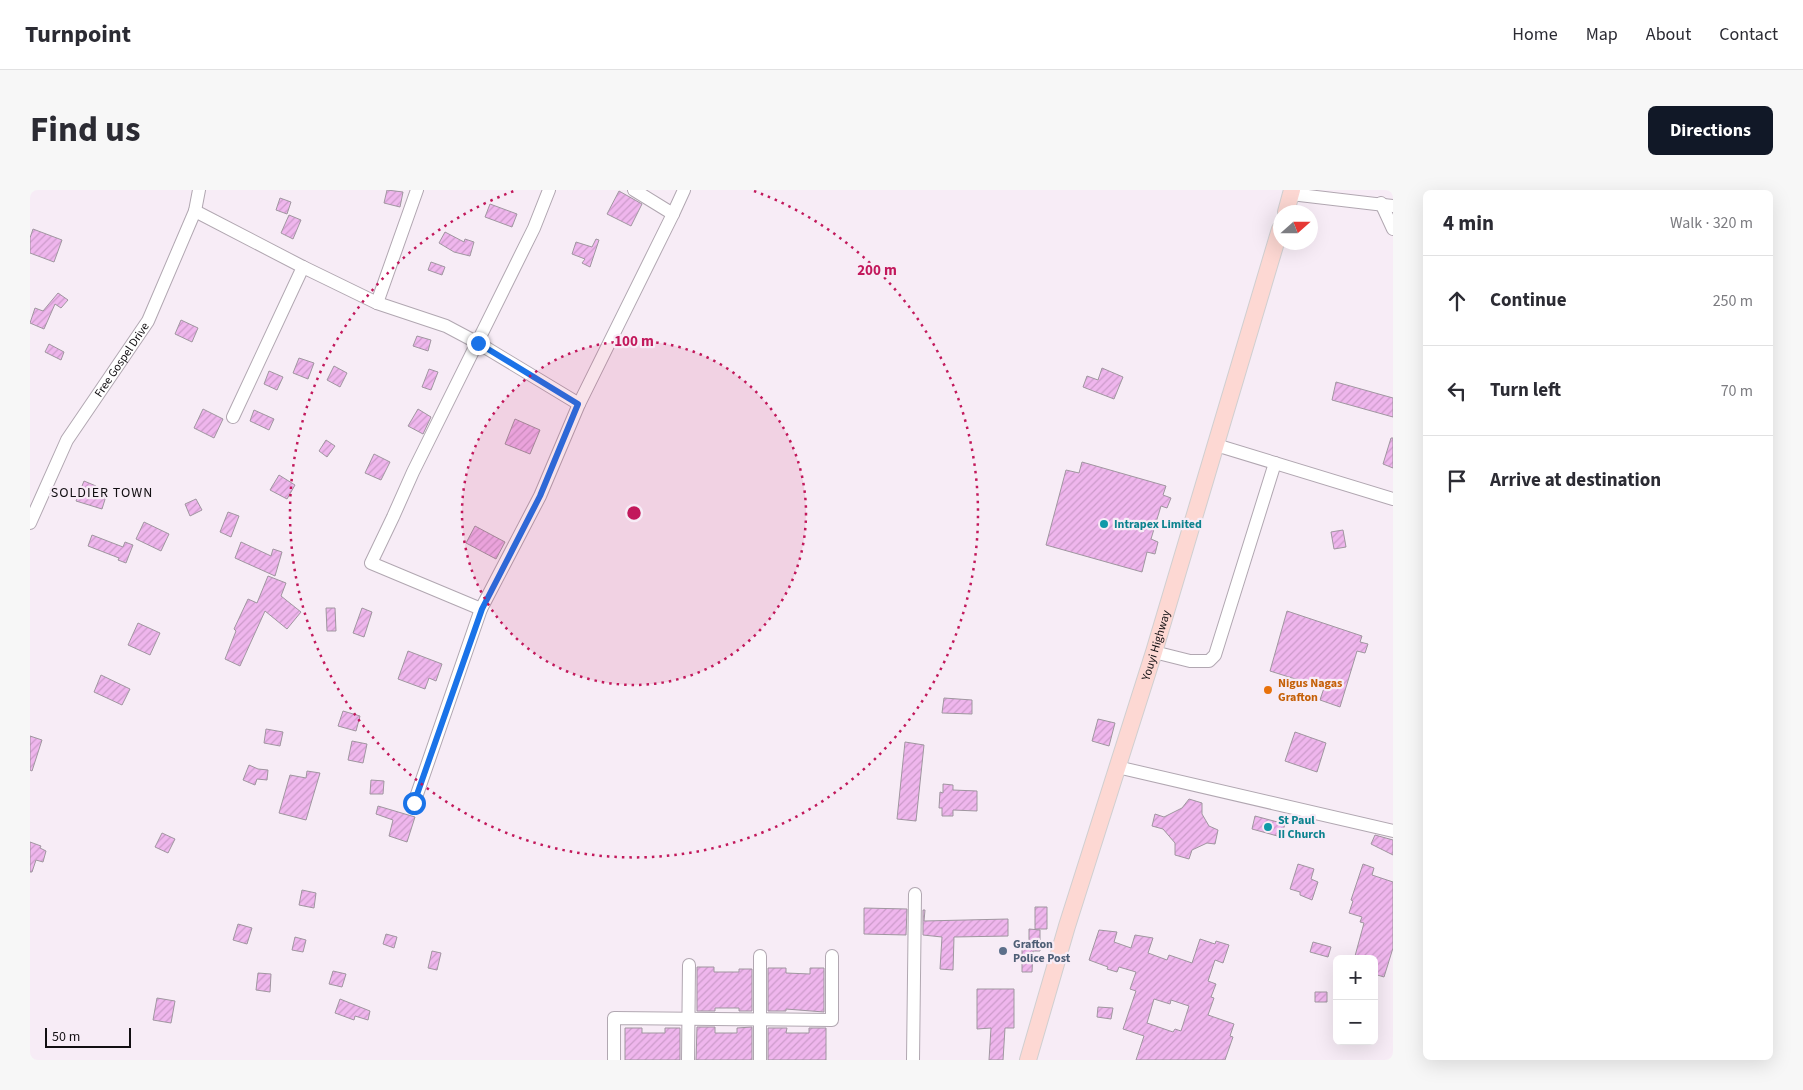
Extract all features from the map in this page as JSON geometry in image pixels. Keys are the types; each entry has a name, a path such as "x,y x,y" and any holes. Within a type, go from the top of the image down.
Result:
{"main road":[{"path":"1288,205 1292,192"},
{"name":"Youyi Highway","path":"1028,1060 1067,926 1154,652 1274,250"}],"street":[{"name":"Free Gospel Drive","path":"30,523 66,440 148,321 195,211 199,190"},
{"path":"377,303 417,190"},
{"path":"482,609 371,563 413,472 534,228 549,190"},
{"path":"634,190 673,214"},
{"path":"414,803 482,609 540,496 578,404 684,190"},
{"path":"1292,192 1387,204 1393,229"},
{"path":"195,211 377,303 446,326 478,343 578,404"},
{"path":"233,417 303,267"},
{"path":"1216,445 1393,499"},
{"path":"1154,652 1190,661 1209,661 1216,654 1275,463"},
{"path":"1117,767 1393,831"},
{"path":"913,1060 915,894"},
{"path":"760,956 760,1060"},
{"path":"614,1060 614,1018 832,1020 832,956"},
{"path":"688,1060 689,965"}],"building":[{"path":"387,190 403,192 400,207 384,203"},
{"path":"619,191 642,204 631,226 607,214"},
{"path":"280,198 291,202 287,214 276,210"},
{"path":"490,204 517,214 512,227 485,217"},
{"path":"289,215 301,220 293,239 281,233"},
{"path":"33,229 62,240 54,262 30,253 30,238"},
{"path":"445,232 464,242 465,239 474,242 470,256 454,252 439,243"},
{"path":"596,239 599,240 590,267 582,263 585,259 572,254 576,242 592,247"},
{"path":"431,262 445,267 442,275 428,270"},
{"path":"58,293 68,300 61,308 55,304 44,329 30,323 35,308 43,311"},
{"path":"181,320 198,328 192,342 175,334"},
{"path":"417,336 431,340 428,351 413,346"},
{"path":"49,344 64,352 61,360 45,352"},
{"path":"299,358 314,363 308,379 293,373"},
{"path":"334,366 347,373 340,387 327,380"},
{"path":"1102,368 1123,377 1114,399 1083,387 1087,376 1098,380"},
{"path":"429,369 438,372 431,390 422,387"},
{"path":"269,371 283,377 277,390 264,384"},
{"path":"1336,382 1393,398 1393,417 1332,400"},
{"path":"203,409 223,419 214,438 194,428"},
{"path":"418,409 431,417 423,434 408,426"},
{"path":"254,410 274,419 269,430 250,421"},
{"path":"515,419 540,430 530,454 505,444"},
{"path":"1391,438 1393,438 1393,468 1383,464"},
{"path":"326,440 335,446 327,457 319,451"},
{"path":"374,454 390,462 381,480 365,473"},
{"name":"Intrapex Limited","path":"1082,462 1166,486 1163,495 1171,498 1167,508 1161,506 1151,539 1158,542 1155,554 1147,552 1142,572 1046,545 1066,470 1079,473"},
{"path":"279,475 295,485 287,499 270,490"},
{"path":"84,481 96,486 95,489 107,493 102,509 76,501"},
{"path":"196,499 202,510 190,516 185,504"},
{"path":"228,512 239,516 231,537 220,532"},
{"path":"144,522 169,534 161,551 136,539"},
{"path":"475,526 505,542 496,559 466,543"},
{"path":"1343,530 1346,547 1334,549 1331,532"},
{"path":"92,535 123,547 125,542 133,545 126,563 118,560 119,558 88,546"},
{"path":"241,542 271,556 273,549 282,552 275,576 235,558"},
{"path":"268,576 286,583 281,596 301,612 287,629 265,611 240,666 225,659 236,631 234,629 248,599 257,603"},
{"path":"326,608 335,608 336,631 327,631"},
{"path":"362,608 372,612 364,637 353,633"},
{"path":"1287,611 1362,636 1360,642 1368,644 1365,653 1357,651 1340,707 1320,700 1324,688 1270,671"},
{"path":"138,623 160,633 150,655 128,645"},
{"path":"408,651 442,664 436,681 429,678 425,689 398,679"},
{"path":"101,675 130,689 122,705 94,692"},
{"path":"944,698 972,700 972,714 942,713"},
{"path":"343,711 360,716 356,731 338,726"},
{"path":"1098,719 1115,723 1109,746 1092,741"},
{"path":"266,729 283,732 280,746 264,743"},
{"path":"1295,732 1326,743 1317,772 1285,761"},
{"path":"30,736 42,740 32,771 30,770"},
{"path":"352,741 367,744 363,763 348,760"},
{"path":"905,742 924,745 916,821 897,819"},
{"path":"249,765 258,769 268,770 267,780 257,779 255,785 243,780"},
{"path":"307,771 320,773 306,820 279,813 290,775 306,778"},
{"path":"371,780 384,781 383,794 370,794"},
{"path":"943,784 953,785 953,790 977,791 977,811 953,810 953,816 942,816 942,808 939,808 940,792 943,793"},
{"path":"1189,799 1202,803 1202,814 1209,826 1218,830 1215,844 1207,843 1192,850 1189,859 1175,855 1175,843 1163,829 1152,826 1155,814 1164,817 1182,808"},
{"path":"378,806 415,817 407,842 389,836 393,820 376,814"},
{"name":"St Paul II Church","path":"1255,816 1285,824 1281,837 1252,829"},
{"path":"162,833 175,839 168,853 155,847"},
{"path":"1375,835 1393,840 1393,855 1371,844"},
{"path":"30,842 41,846 40,848 46,851 43,862 36,860 32,872 30,872"},
{"path":"1298,864 1314,869 1311,879 1318,882 1312,900 1300,895 1300,892 1290,889"},
{"path":"1363,864 1374,868 1372,875 1393,882 1393,948 1384,977 1378,975 1378,955 1355,955 1364,923 1360,922 1362,917 1349,913 1353,901 1351,900"},
{"path":"302,890 316,893 314,908 299,905"},
{"path":"1035,907 1047,907 1047,929 1035,929"},
{"path":"864,908 907,909 906,935 864,934"},
{"path":"923,910 925,910 924,921 1008,919 1008,936 954,937 953,970 940,969 942,937 923,935"},
{"path":"238,924 252,928 247,944 233,940"},
{"path":"1029,929 1040,930 1040,951 1033,951 1032,972 1022,972 1022,949 1029,949"},
{"path":"1099,930 1117,932 1114,942 1131,948 1135,935 1153,938 1148,953 1167,960 1169,955 1192,963 1200,939 1215,944 1216,941 1229,945 1223,963 1215,960 1208,981 1216,984 1211,997 1214,998 1208,1015 1234,1024 1230,1036 1233,1037 1225,1060 1136,1060 1144,1036 1123,1029 1136,991 1130,989 1136,972 1119,967 1117,972 1089,960","holes":["1154,999 1170,1004 1171,1000 1189,1006 1181,1031 1175,1029 1173,1032 1147,1023"]},
{"path":"386,934 397,937 394,948 383,944"},
{"path":"295,937 306,940 303,952 292,950"},
{"path":"1313,942 1331,947 1328,957 1310,952"},
{"path":"432,951 441,953 437,970 428,968"},
{"path":"697,967 714,967 714,972 739,972 739,969 752,969 752,1011 739,1011 739,1008 715,1008 715,1011 697,1011"},
{"path":"768,968 786,968 786,973 810,974 810,968 824,968 824,1012 786,1009 786,1011 768,1011"},
{"path":"333,971 346,974 342,987 329,984"},
{"path":"258,973 271,974 270,992 256,990"},
{"path":"977,989 1014,989 1014,1028 1005,1028 1003,1060 989,1060 991,1028 977,1029"},
{"path":"1315,992 1327,992 1327,1002 1315,1002"},
{"path":"157,998 175,1001 171,1023 153,1020"},
{"path":"340,999 370,1011 368,1020 355,1016 354,1020 335,1013"},
{"path":"1098,1007 1113,1008 1111,1019 1097,1017"},
{"path":"697,1027 715,1027 715,1033 737,1033 737,1028 752,1027 752,1060 696,1060"},
{"path":"625,1028 642,1028 642,1033 665,1033 665,1028 680,1028 680,1060 625,1060"},
{"path":"768,1028 787,1028 786,1033 809,1033 809,1028 826,1028 826,1060 768,1060"}],"place":[{"name":"Intrapex Limited","path":"1104,524"},
{"name":"Nigus Nagas Grafton","path":"1268,690"},
{"name":"St Paul II Church","path":"1268,827"},
{"name":"Grafton Police Post","path":"1003,951"}],"district":[{"name":"SOLDIER TOWN","path":"102,492"}],"route":[{"path":"414,803 482,609 540,496 578,404 478,343"}]}
